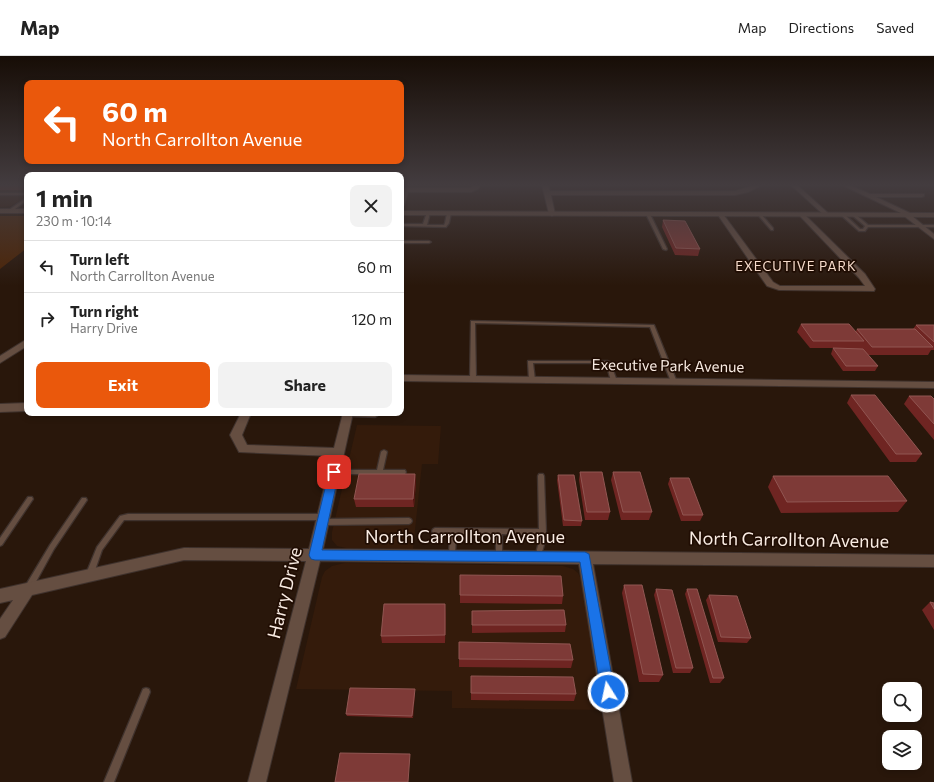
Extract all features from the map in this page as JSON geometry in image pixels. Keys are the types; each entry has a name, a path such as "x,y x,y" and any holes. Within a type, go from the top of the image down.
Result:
{"street":[{"path":"423,219 439,219"},
{"path":"724,219 765,279 773,286 780,288 871,289 862,276 806,219"},
{"path":"912,219 934,237"},
{"path":"0,360 24,344"},
{"name":"Executive Park Avenue","path":"404,378 934,385"},
{"path":"0,408 24,407"},
{"path":"245,416 236,435 243,449 339,452"},
{"name":"Harry Drive","path":"257,782 315,555 348,416"},
{"name":"North Carrollton Avenue","path":"0,596 90,574 184,554 934,561"},
{"path":"585,557 623,782"},
{"path":"0,632 28,589"}],"lane":[{"path":"443,221 447,219"},
{"path":"404,224 427,220 445,226 448,219"},
{"path":"651,219 666,249"},
{"path":"763,219 772,229"},
{"path":"847,219 860,230 864,230 867,226"},
{"path":"859,219 867,226 934,226"},
{"path":"404,242 429,242"},
{"path":"473,379 473,322 565,323 652,326 674,382"},
{"path":"532,380 530,362 608,362 614,381"},
{"path":"380,472 384,452"},
{"path":"334,472 403,472"},
{"path":"538,557 543,538 541,476"},
{"path":"0,543 30,499"},
{"path":"28,589 52,547 84,500"},
{"path":"90,574 99,549 122,518 157,517 409,521"},
{"path":"435,531 542,532"},
{"path":"452,556 453,531"},
{"path":"498,532 499,556"},
{"path":"109,782 146,692"}],"shaded area":[{"path":"0,219 24,219 24,250 0,269"},
{"path":"357,425 441,426 438,464 422,464 413,549 346,548 337,546 332,540 332,532"},
{"path":"345,563 563,566 573,569 578,573 582,581 602,710 452,708 452,691 296,689 322,577 325,571 332,566"}],"building":[{"path":"663,220 685,221 700,249 676,248"},
{"path":"801,324 849,324 864,341 813,341"},
{"path":"916,325 934,325 934,342"},
{"path":"857,329 915,329 933,347 872,347"},
{"path":"833,348 863,349 878,366 846,366"},
{"path":"851,395 875,395 922,454 896,454"},
{"path":"909,396 931,396 934,399 934,424"},
{"path":"580,472 602,472 610,512 587,512"},
{"path":"613,472 640,472 652,512 623,512"},
{"path":"359,474 415,474 413,499 354,499"},
{"path":"558,475 574,475 582,521 564,520"},
{"path":"773,476 888,476 907,501 787,502"},
{"path":"670,478 689,478 703,515 683,515"},
{"path":"460,575 561,576 563,596 460,595"},
{"path":"624,585 642,585 663,675 643,674"},
{"path":"656,589 672,590 693,668 676,668"},
{"path":"687,589 697,589 724,678 713,678"},
{"path":"709,595 737,596 751,638 721,637"},
{"path":"930,602 934,603 934,609"},
{"path":"384,604 445,604 445,635 381,636"},
{"path":"564,610 566,625 472,625 472,611"},
{"path":"459,642 570,644 573,660 459,659"},
{"path":"471,676 573,677 576,694 471,693"},
{"path":"350,688 415,689 412,716 346,714"},
{"path":"340,753 410,754 408,782 335,782"}],"district":[{"name":"EXECUTIVE PARK","path":"796,266"}],"route":[{"path":"334,472 315,555 585,557 608,692"}]}
